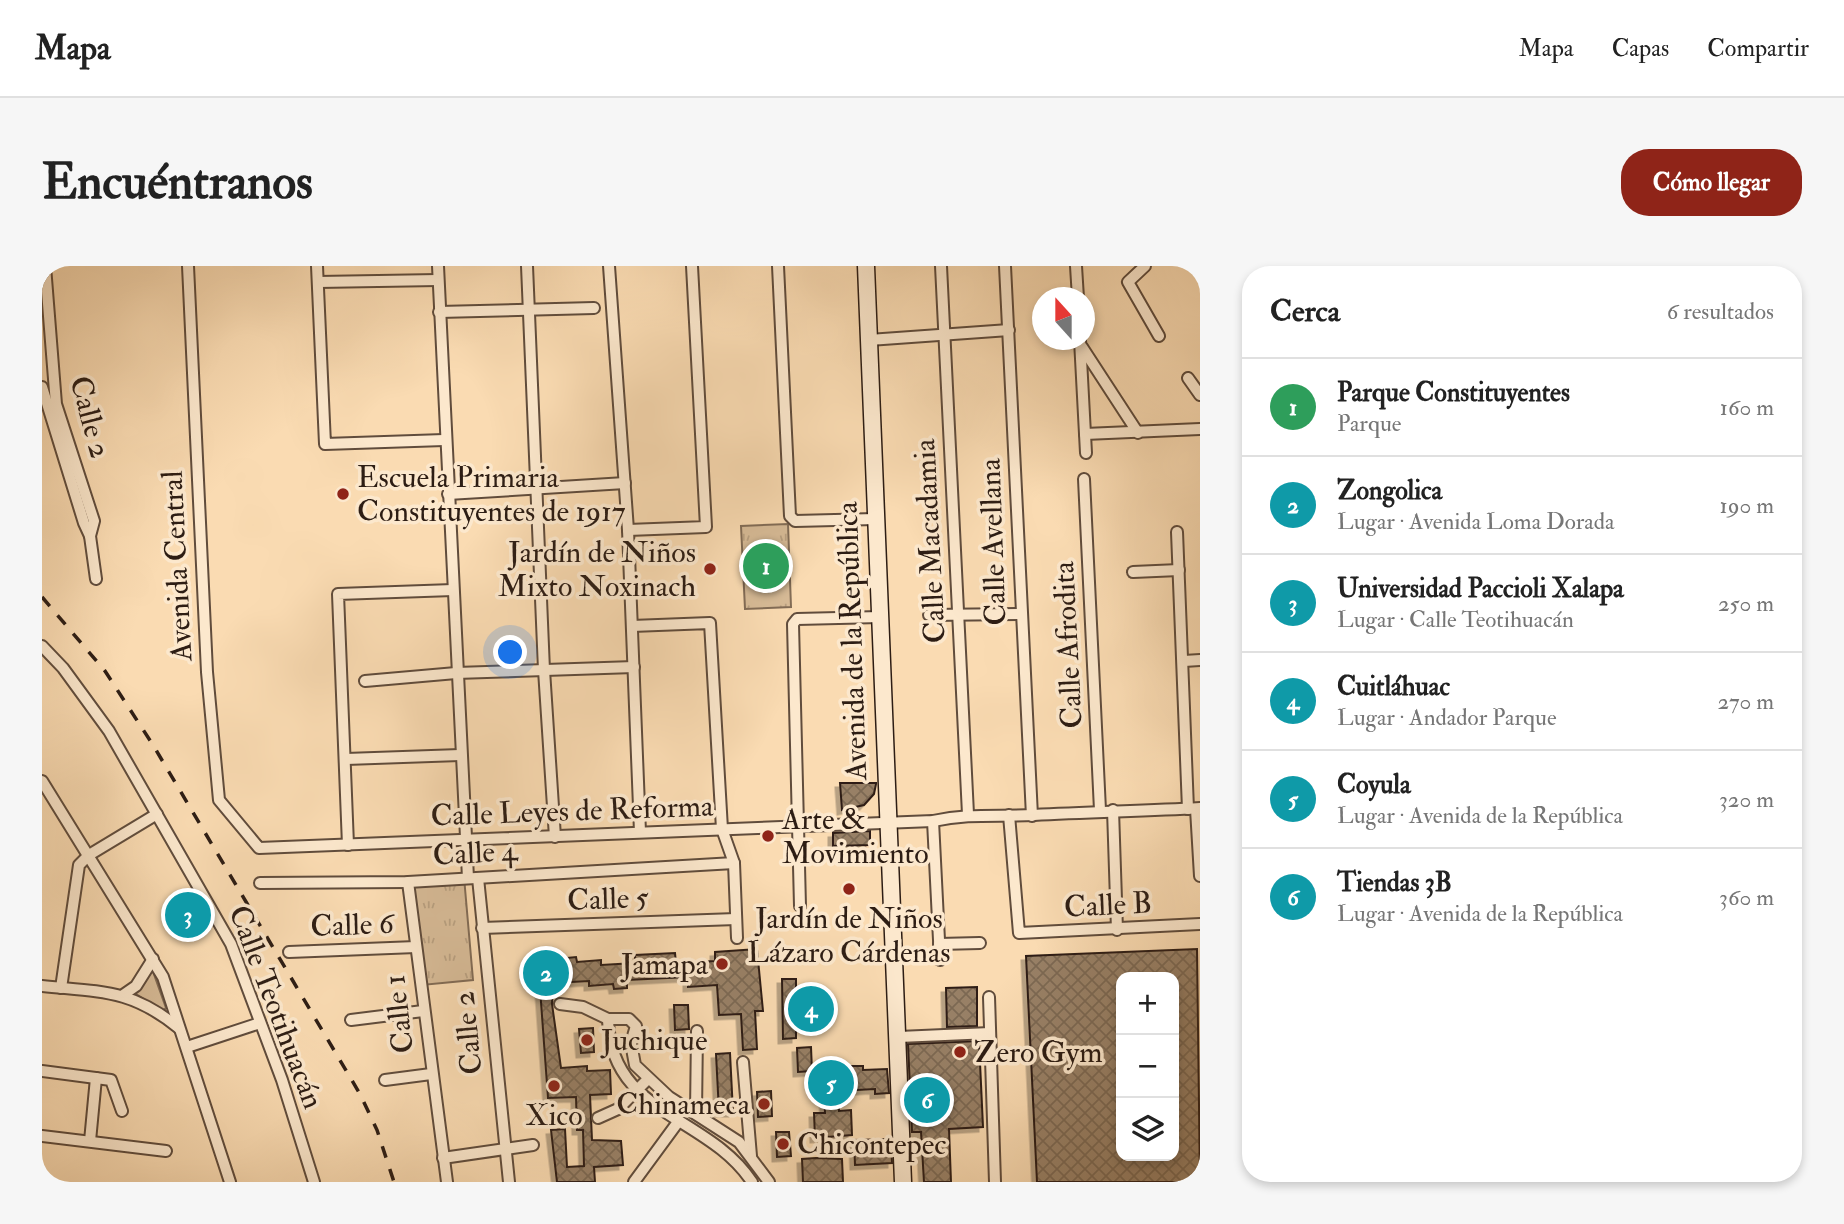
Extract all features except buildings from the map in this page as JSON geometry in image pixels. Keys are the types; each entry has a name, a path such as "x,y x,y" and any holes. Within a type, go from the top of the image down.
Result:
{"main road":[{"name":"Avenida de la República","path":"866,266 903,1182"}],"street":[{"name":"Calle 2","path":"45,266 46,345 56,404 94,521 90,536"},
{"name":"Avenida Central","path":"188,266 207,672 219,800 259,848"},
{"path":"317,266 326,444 444,440"},
{"name":"Calle 2","path":"438,266 444,440 465,840 482,928 509,1182"},
{"path":"527,266 544,670 555,837"},
{"path":"609,266 628,530 640,832"},
{"path":"628,530 706,527 692,266"},
{"path":"778,266 790,516 795,521 875,519"},
{"name":"Calle Macadamia","path":"941,266 968,814"},
{"name":"Calle Avellana","path":"1005,266 1032,816"},
{"path":"1076,266 1077,287"},
{"path":"1145,266 1128,282 1159,336"},
{"path":"318,282 438,281"},
{"path":"439,312 594,308"},
{"path":"869,340 1009,330"},
{"path":"1080,350 1086,453"},
{"path":"1085,350 1138,433"},
{"path":"1188,378 1200,396"},
{"name":"Calle 2","path":"42,387 90,536 96,579"},
{"path":"1085,434 1200,429"},
{"name":"Calle Afrodita","path":"1084,479 1100,810"},
{"path":"448,494 625,483"},
{"path":"1177,532 1200,876"},
{"path":"1133,572 1179,570"},
{"path":"348,845 338,594 453,590"},
{"path":"929,615 1021,614"},
{"path":"800,906 793,624 797,619 880,617"},
{"path":"632,626 710,623 722,829 734,863 737,938"},
{"name":"Calle Teotihuacán","path":"42,646 64,667 109,730 231,944 314,1182"},
{"path":"1184,661 1200,660"},
{"path":"365,681 456,673 634,667"},
{"path":"346,759 460,755"},
{"path":"42,781 153,958 173,1001 230,1182"},
{"path":"1118,930 1113,810 1195,809"},
{"name":"Calle Leyes de Reforma","path":"259,848 933,821 968,814 1032,816 1113,810"},
{"path":"61,988 79,865 89,855 157,814"},
{"name":"Calle B","path":"1009,815 1019,933 1200,924"},
{"path":"933,821 940,960"},
{"name":"Calle 4","path":"260,883 408,882 734,863"},
{"name":"Calle 1","path":"408,882 447,1182"},
{"name":"Calle 5","path":"482,928 736,919"},
{"path":"939,944 980,943"},
{"name":"Calle 6","path":"289,952 416,947"},
{"path":"123,995 136,986 153,958"},
{"path":"42,986 123,995 157,1010 180,1028"},
{"path":"989,997 995,1182"},
{"path":"560,1004 583,1007 607,1018 629,1019 636,1026 631,1052 635,1065 648,1079 739,1142 769,1182"},
{"path":"351,1020 423,1010"},
{"path":"607,1018 608,1041 613,1057 637,1091 678,1122 722,1149 752,1182"},
{"path":"187,1047 260,1023"},
{"path":"696,1113 698,1031"},
{"path":"899,1037 990,1033"},
{"path":"743,1062 751,1156"},
{"path":"42,1071 111,1080 122,1111"},
{"path":"385,1080 431,1074"},
{"path":"90,1141 96,1078"},
{"path":"598,1118 618,1109 648,1079"},
{"path":"634,1182 678,1122"},
{"path":"42,1136 166,1151"},
{"path":"443,1158 533,1145"}],"green space":[{"path":"788,524 791,607 745,609 741,526"},
{"path":"464,877 473,980 422,985 412,882"},
{"path":"151,966 166,1008 163,1011 128,989"}],"railway":[{"path":"42,597 105,671 153,745 360,1094 377,1130 394,1182"}],"place":[{"name":"Escuela Primaria Constituyentes de 1917","path":"343,494"},
{"name":"Parque Constituyentes","path":"766,566"},
{"name":"Jardín de Niños Mixto Noxinach","path":"710,569"},
{"name":"Arte & Movimiento","path":"768,836"},
{"name":"Jardín de Niños Lázaro Cárdenas","path":"849,889"},
{"name":"Universidad Paccioli Xalapa","path":"188,915"},
{"name":"Jamapa","path":"722,964"},
{"name":"Zongolica","path":"546,973"},
{"name":"Cuitláhuac","path":"811,1009"},
{"name":"Juchique","path":"587,1040"},
{"name":"Zero Gym","path":"960,1052"},
{"name":"Coyula","path":"831,1083"},
{"name":"Xico","path":"554,1086"},
{"name":"Tiendas 3B","path":"927,1100"},
{"name":"Chinameca","path":"764,1104"},
{"name":"Chicontepec","path":"783,1144"}]}
